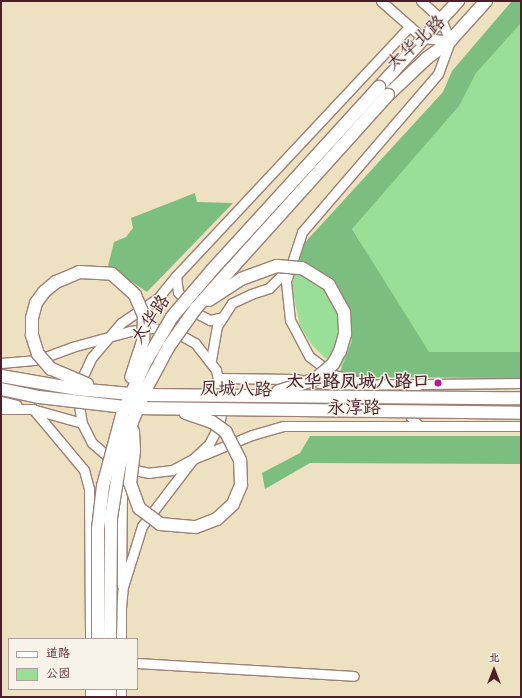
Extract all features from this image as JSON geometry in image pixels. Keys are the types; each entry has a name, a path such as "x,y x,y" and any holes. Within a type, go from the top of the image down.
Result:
{"main road":[{"name":"太华北路","path":"384,91 423,38 458,1"},
{"name":"太华北路","path":"384,91 450,41 486,1"},
{"name":"太华路","path":"110,638 111,518 119,468 132,422 146,389 169,346 196,308 384,91"},
{"name":"太华路","path":"98,638 98,529 103,486 115,438 145,363 172,317 384,91"},
{"path":"196,308 241,279 277,266 302,268 329,286 344,312 345,334 333,364 316,379 292,388 251,396"},
{"path":"115,438 117,417 143,341 144,316 135,295 112,274 79,272 56,282 44,292 36,304 32,318 32,335 38,354 51,369 73,380 117,393"},
{"name":"凤城八路","path":"1,376 117,393 251,396 521,398"},
{"name":"凤城八路","path":"1,389 101,406 521,413"},
{"path":"132,422 134,451 130,483 140,508 160,524 177,527 196,527 217,519 233,504 241,485 240,460 234,443 226,432 212,422 195,415 163,408"}],"street":[{"path":"381,1 423,38 450,41"},
{"path":"375,386 334,375 309,356 290,320 286,281 302,232 438,74 450,41 441,19 421,1"},
{"path":"122,638 122,492 127,469 102,453 92,443 82,423 78,400 82,378 92,357 121,323 158,298 176,276 410,26"},
{"path":"211,360 217,326 232,304 274,284 284,276 295,255"},
{"path":"176,276 178,292 196,313 210,320 223,317"},
{"path":"1,363 37,360 72,347 108,339 130,331 152,328 175,332 195,343 211,360 218,378 223,403 219,425 209,444 193,459 142,526 124,587 121,608"},
{"name":"永淳路","path":"218,378 295,379 331,385 375,386 421,383 521,383"},
{"path":"418,425 411,417 411,390 421,383"},
{"path":"1,402 33,409 82,423"},
{"path":"1,409 33,409"},
{"path":"33,409 84,470 90,489 90,638"},
{"name":"永淳路","path":"127,469 149,473 164,471 252,435 283,426 521,426"},
{"path":"138,662 354,676"}],"green space":[{"path":"512,1 521,1 521,23 476,73 459,106 352,229 429,352 521,352 521,378 338,377 352,342 350,310 326,277 294,265 298,250 443,92 452,71"},
{"path":"521,23 521,353 426,352 350,225 472,72"},
{"path":"195,193 197,202 233,203 147,292 108,266 114,242 126,237 133,228 131,218"},
{"path":"310,237 403,374 402,377 348,371 325,358 312,345 300,326 292,288 296,263"},
{"path":"310,436 521,436 521,464 310,463 265,489 262,473 300,453"}],"place":[{"name":"太华路凤城八路口","path":"438,383"}]}
